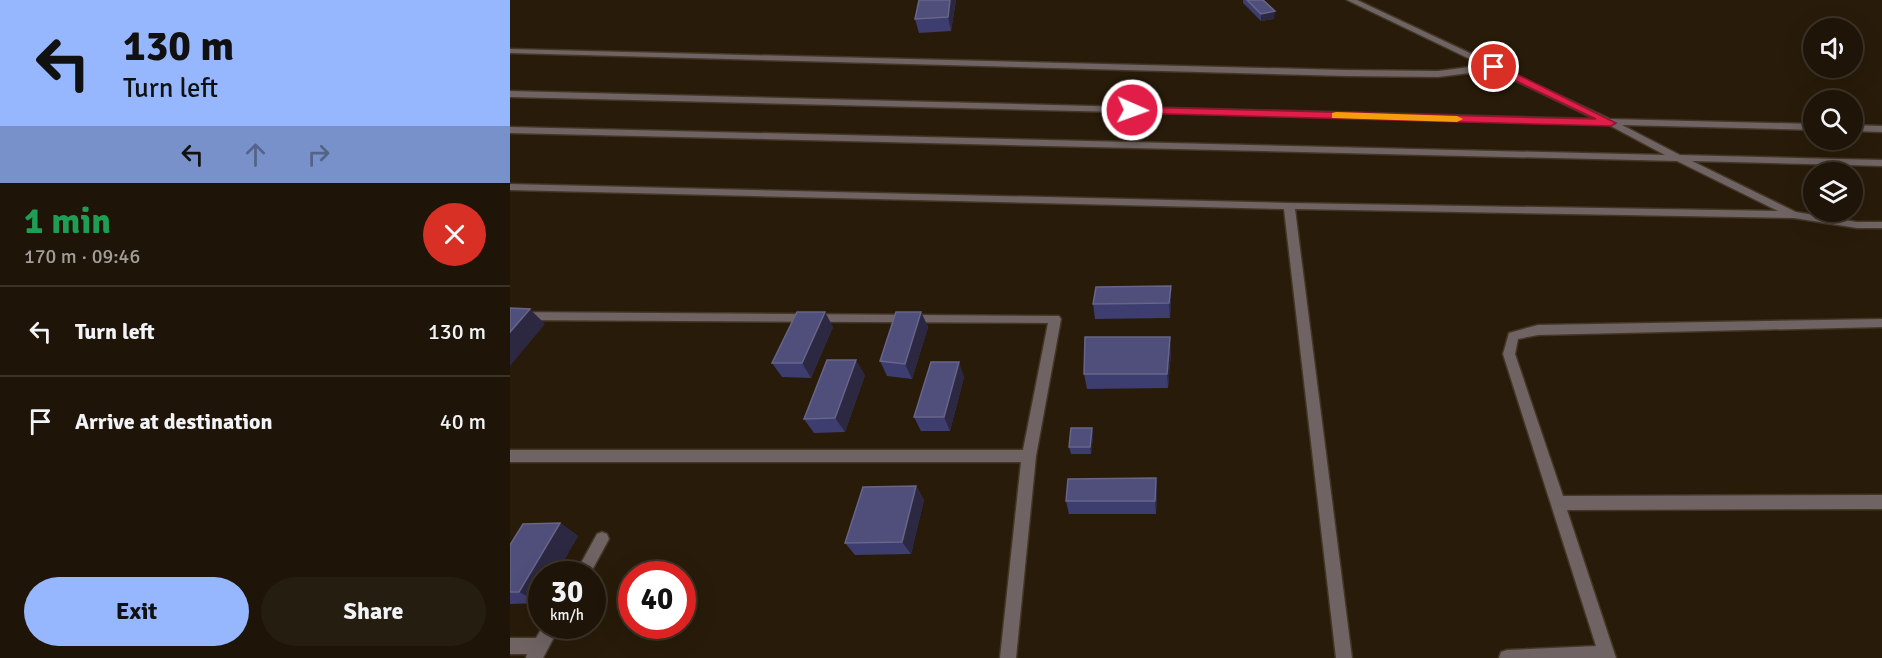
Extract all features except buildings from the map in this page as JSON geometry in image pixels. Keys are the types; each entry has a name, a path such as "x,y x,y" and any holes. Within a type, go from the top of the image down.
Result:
{"street":[{"path":"1351,0 1611,123 1794,215"},
{"path":"510,51 1346,73 1438,74 1494,67"},
{"path":"510,94 1803,127"},
{"path":"1863,128 1882,129"},
{"path":"510,130 1682,160 1882,163"},
{"path":"510,187 1078,199 1288,206 1794,215 1857,225 1882,225"},
{"path":"1288,206 1344,658"},
{"path":"510,316 1055,319 1029,456 1008,658"},
{"path":"1507,658 1608,656 1509,354 1513,336 1538,330 1882,323"},
{"path":"510,456 1029,456"},
{"path":"1559,503 1882,502"},
{"path":"589,561 602,539"},
{"path":"510,646 537,652 544,639"}],"slow traffic":[{"path":"1336,115 1457,119"}],"route":[{"path":"1132,110 1611,123 1494,67"}]}
